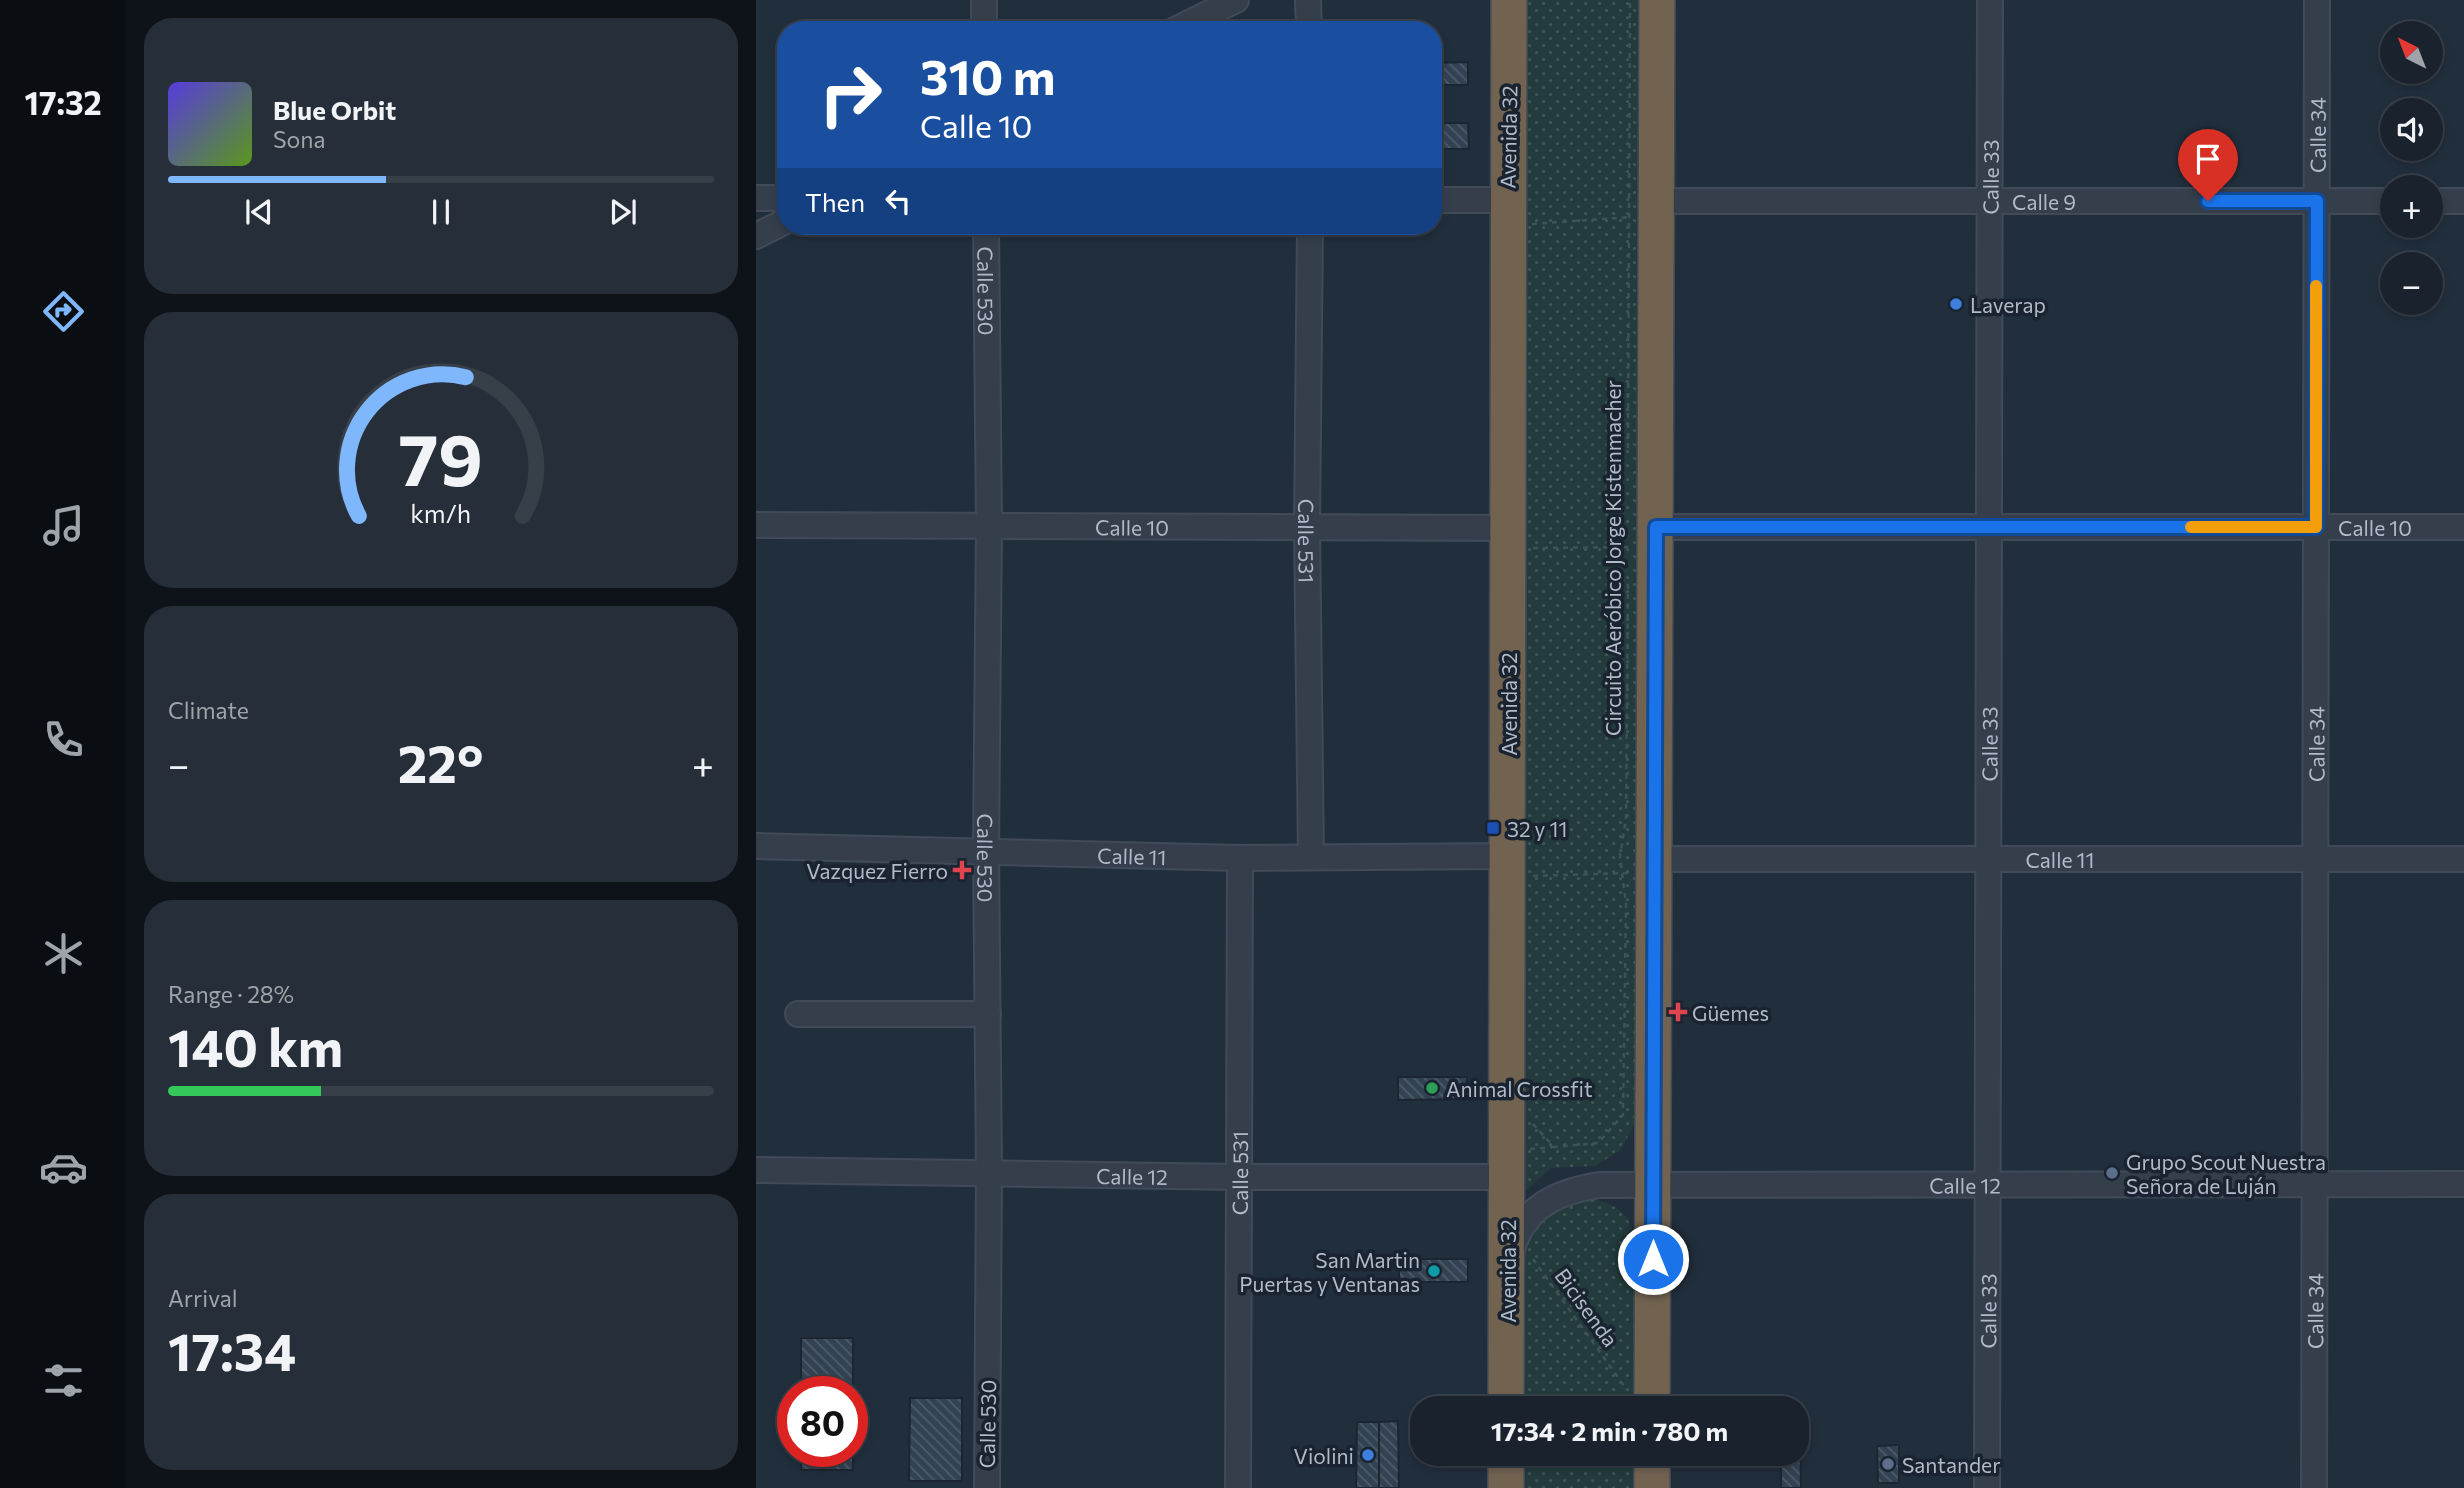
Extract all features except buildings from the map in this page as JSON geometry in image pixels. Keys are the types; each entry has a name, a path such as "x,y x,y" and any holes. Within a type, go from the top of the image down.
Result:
{"highway":[{"name":"Avenida 32","path":"1506,1396 1509,538 1517,212 1509,0"},
{"path":"1642,1396 1653,1184 1643,868 1655,537 1647,211 1657,0"},
{"path":"1506,1466 1506,1488"},
{"path":"1651,1488 1652,1466"}],"street":[{"path":"984,0 984,21"},
{"path":"1193,21 1236,0"},
{"path":"1308,0 1309,21"},
{"name":"Calle 33","path":"1987,1488 1990,0"},
{"name":"Calle 34","path":"2314,1488 2317,0"},
{"path":"756,198 777,198"},
{"name":"Calle 9","path":"1647,211 1990,201 2380,201"},
{"path":"2443,201 2464,201"},
{"path":"1442,202 1517,212"},
{"path":"756,236 777,225"},
{"name":"Calle 530","path":"986,235 989,1172 986,1488"},
{"name":"Calle 531","path":"1310,235 1307,527 1311,856"},
{"name":"Calle 10","path":"756,524 1307,527 1509,538"},
{"name":"Calle 10","path":"1655,537 1989,527 2464,527"},
{"name":"Calle 11","path":"756,846 1240,858 1311,856 1509,866"},
{"name":"Calle 531","path":"1238,1488 1240,858"},
{"name":"Calle 11","path":"1643,868 1988,859 2464,859"},
{"path":"798,1014 988,1014"},
{"name":"Calle 12","path":"756,1170 1238,1177 1507,1177"},
{"name":"Calle 12","path":"1508,1264 1514,1240 1524,1221 1539,1207 1555,1196 1599,1185 2464,1184"}],"path":[{"name":"Circuito Aeróbico Jorge Kistenmacher","path":"1629,451 1647,211 1630,0"},
{"path":"1517,212 1647,211"},
{"path":"1509,538 1655,537"},
{"name":"Circuito Aeróbico Jorge Kistenmacher","path":"1623,1115 1626,904 1643,868 1620,856 1626,818 1628,574"},
{"path":"1509,866 1643,868"},
{"name":"Bicisenda","path":"1524,1221 1529,1254 1637,1396"}],"green space":[{"path":"1516,0 1639,0 1636,1121 1621,1150 1595,1166 1551,1168 1517,1199"},
{"path":"1583,1196 1611,1205 1628,1220 1636,1239 1636,1396 1519,1396 1517,1238 1542,1213"},
{"path":"1519,1466 1636,1466 1636,1488 1520,1488"}],"slow traffic":[{"path":"2191,527 2316,527 2316,286"}],"place":[{"name":"Laverap","path":"1956,304"},
{"name":"32 y 11","path":"1493,828"},
{"name":"Vazquez Fierro","path":"962,870"},
{"name":"Güemes","path":"1678,1012"},
{"name":"Animal Crossfit","path":"1432,1088"},
{"name":"Grupo Scout Nuestra Señora de Luján","path":"2112,1173"},
{"name":"San Martin Puertas y Ventanas","path":"1434,1271"},
{"name":"Violini","path":"1368,1455"},
{"name":"Santander","path":"1888,1464"}],"route":[{"path":"1653,1259 1656,527 2316,527 2317,201 2208,201"}]}
